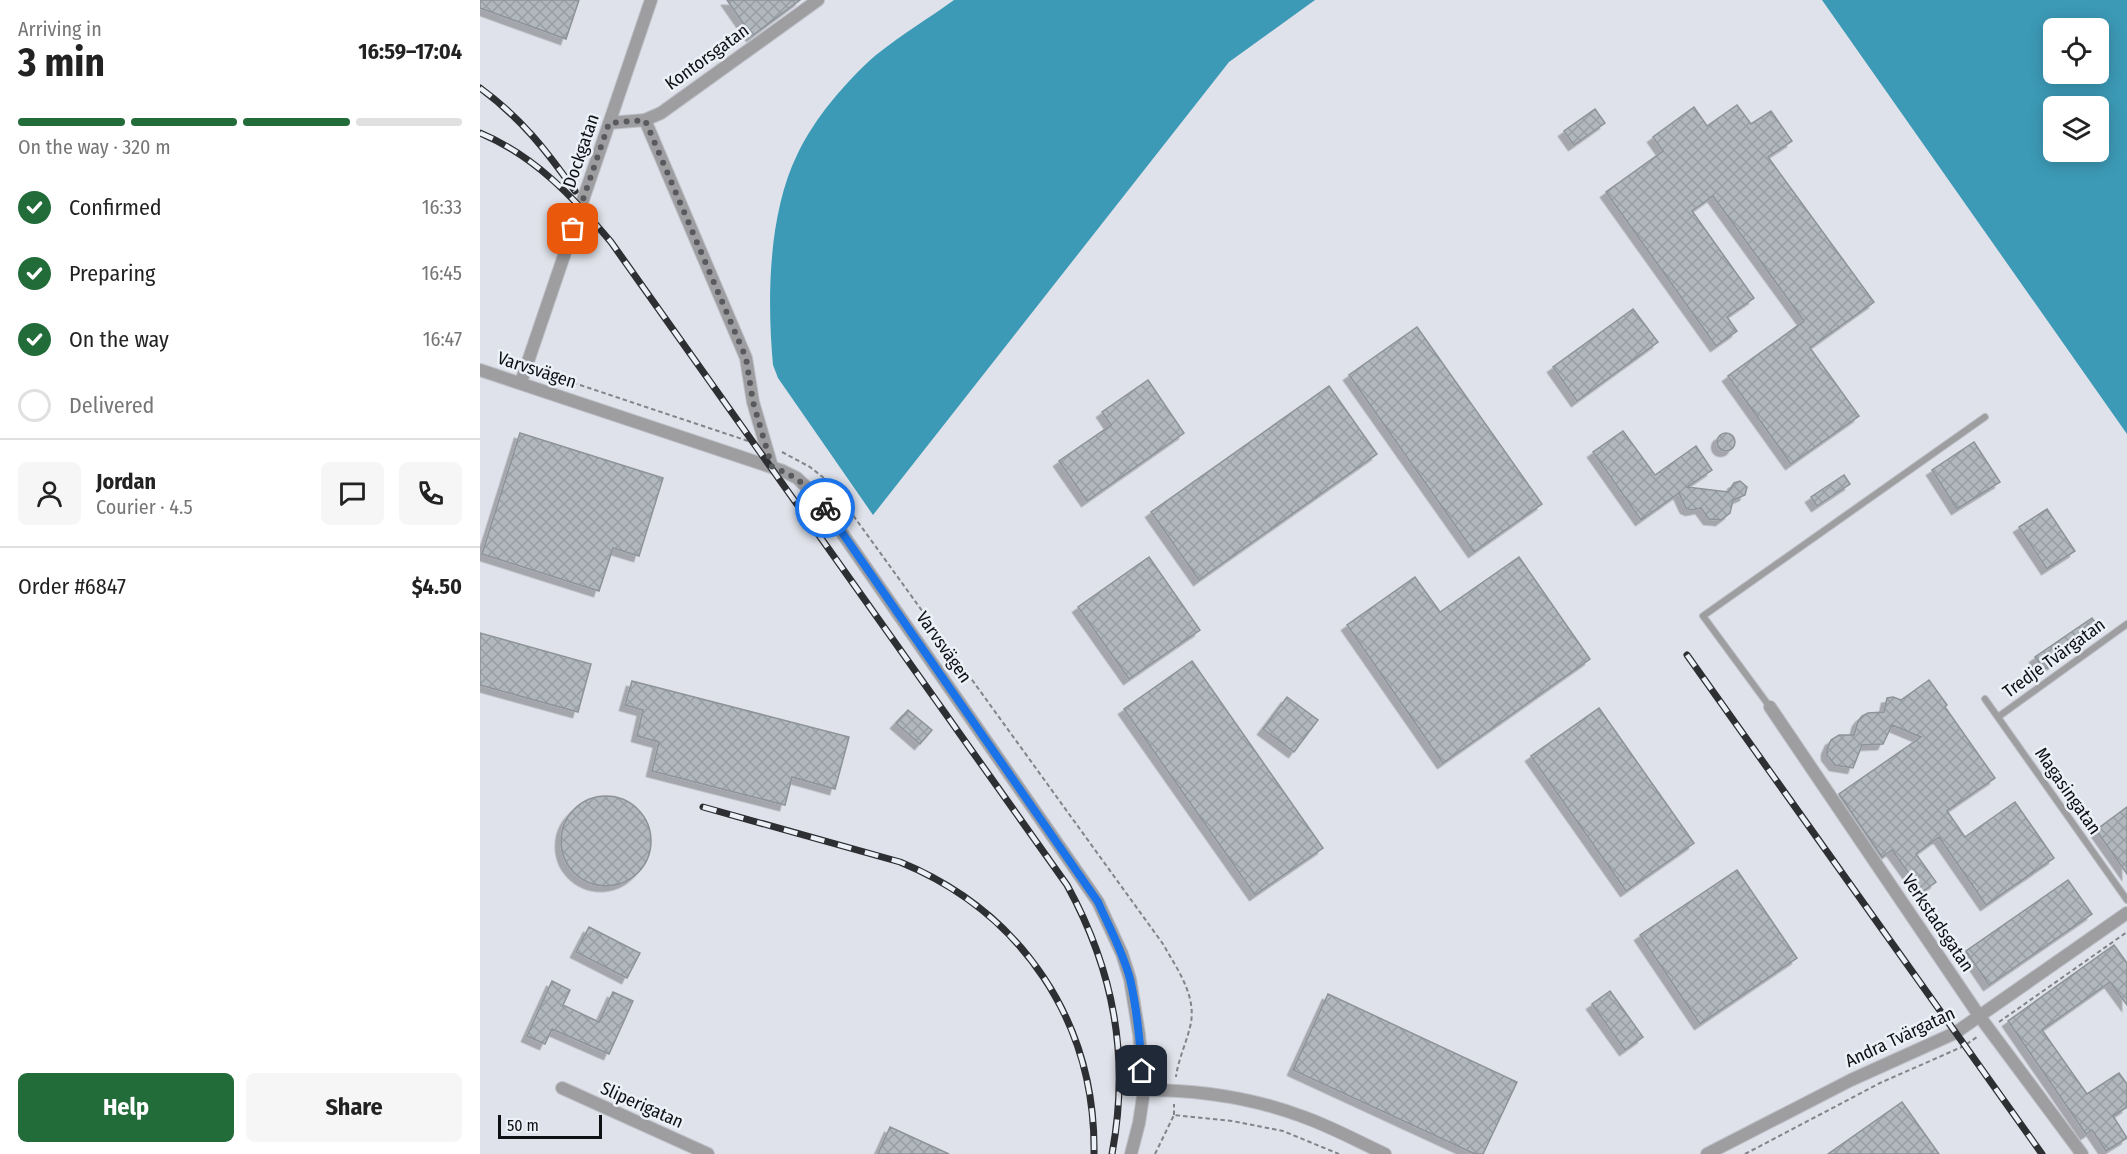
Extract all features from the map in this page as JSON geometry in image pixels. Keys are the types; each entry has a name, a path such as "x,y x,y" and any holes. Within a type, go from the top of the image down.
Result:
{"street":[{"name":"Dockgatan","path":"521,382 651,0"},
{"name":"Kontorsgatan","path":"609,123 645,120 661,112 818,0"},
{"path":"645,120 746,358 753,402 772,467"},
{"name":"Varvsvägen","path":"480,370 772,467 796,478 817,496 1098,902 1122,954 1130,979 1139,1034 1144,1090 1131,1154"},
{"name":"Verkstadsgatan","path":"1770,708 1980,1017 2082,1154"},
{"name":"Andra Tvärgatan","path":"1707,1154 1851,1080 1956,1032 2127,913"},
{"name":"Sliperigatan","path":"561,1088 708,1154"},
{"path":"1144,1090 1211,1093 1262,1103 1304,1116 1385,1154"}],"lane":[{"path":"1770,708 1703,616 1985,417"},
{"name":"Tredje Tvärgatan","path":"1998,717 2127,624"},
{"name":"Magasingatan","path":"1985,699 2127,900"}],"path":[{"path":"1155,1154 1174,1115 1232,1121 1283,1131 1339,1154"}],"water":[{"path":"954,0 1315,0 1229,62 873,515 778,378 773,365 770,286 775,231 787,179 797,155 812,128 832,101 876,55"},
{"path":"1822,0 2127,0 2127,434"}],"building":[{"path":"480,0 579,0 566,39 480,8"},
{"path":"727,0 800,0 752,36"},
{"path":"1737,105 1751,124 1771,111 1792,141 1768,157 1874,302 1810,348 1859,416 1791,464 1728,376 1804,321 1713,196 1692,211 1754,298 1727,317 1737,331 1716,346 1606,192 1663,151 1653,137 1694,107 1707,126"},
{"path":"1595,109 1605,123 1574,145 1564,131"},
{"path":"1633,309 1658,342 1577,401 1553,367"},
{"path":"1417,327 1542,504 1474,552 1349,375"},
{"path":"1148,380 1184,433 1087,501 1059,461 1111,425 1102,412"},
{"path":"1329,386 1377,454 1199,580 1151,512"},
{"path":"1623,431 1655,475 1696,446 1712,470 1687,487 1728,492 1734,483 1740,481 1747,487 1745,495 1733,500 1730,513 1721,520 1709,519 1701,508 1691,510 1686,508 1679,493 1641,520 1593,452"},
{"path":"520,433 663,478 639,556 613,548 599,591 482,554"},
{"path":"1722,433 1730,433 1735,438 1733,449 1722,451 1717,446 1717,438"},
{"path":"1974,442 2000,482 1957,509 1932,470"},
{"path":"1844,475 1850,484 1817,506 1811,497"},
{"path":"2047,509 2075,551 2047,569 2019,527"},
{"path":"1149,557 1200,630 1129,679 1078,607"},
{"path":"1519,557 1590,659 1443,763 1347,625 1415,577 1440,612"},
{"path":"2092,618 2101,631 2044,670 2035,657"},
{"path":"480,633 591,664 578,712 480,685"},
{"path":"1192,661 1323,848 1255,895 1124,709"},
{"path":"1929,680 1947,705 1945,707 1995,778 1947,811 1965,837 2015,802 2054,858 1986,905 1939,837 1916,854 1936,882 1922,892 1892,850 1882,857 1839,794 1921,737 1892,725 1883,744 1862,745 1853,768 1835,765 1827,755 1831,740 1839,735 1854,735 1862,716 1868,713 1884,712 1887,698 1893,697 1901,700"},
{"path":"632,681 849,737 835,789 792,777 785,805 652,771 659,742 637,736 643,710 625,705"},
{"path":"1287,697 1318,720 1294,752 1263,729"},
{"path":"1599,708 1694,843 1626,891 1531,756"},
{"path":"908,710 932,730 920,744 896,723"},
{"path":"606,796 623,800 638,809 647,824 651,841 647,858 638,873 623,882 606,886 589,882 574,873 565,858 561,841 565,824 574,809 589,800"},
{"path":"2127,807 2127,874 2096,830"},
{"path":"1737,870 1797,958 1700,1024 1640,935"},
{"path":"2068,880 2092,914 1989,985 1966,951"},
{"path":"589,927 640,953 627,978 576,952"},
{"path":"2114,945 2127,963 2127,1005 2110,982 2042,1030 2087,1094 2119,1073 2127,1084 2127,1107 2113,1116 2127,1138 2106,1151 2092,1130 2086,1134 2008,1021"},
{"path":"552,981 570,990 563,1005 599,1022 613,992 633,1001 609,1054 552,1029 545,1044 527,1036"},
{"path":"1610,991 1643,1037 1625,1050 1592,1004"},
{"path":"1328,994 1517,1082 1483,1154 1475,1154 1293,1070"},
{"path":"1902,1102 1939,1154 1828,1154"},
{"path":"890,1127 949,1154 878,1154"}],"railway":[{"path":"480,88 495,99 532,135 575,191"},
{"path":"480,133 518,153 552,179 611,242 1067,885 1096,950 1107,982 1114,1015 1119,1083 1112,1154"},
{"path":"1687,655 2042,1154"},
{"path":"703,807 900,862 943,883 982,910 1016,942 1044,977 1066,1017 1082,1060 1091,1106 1094,1154"}],"way so far":[{"path":"573,229 609,123 645,120 746,358 753,402 772,467 796,478 817,496 825,508"}],"route":[{"path":"825,508 1098,902 1122,954 1130,979 1139,1034 1142,1071"}]}
